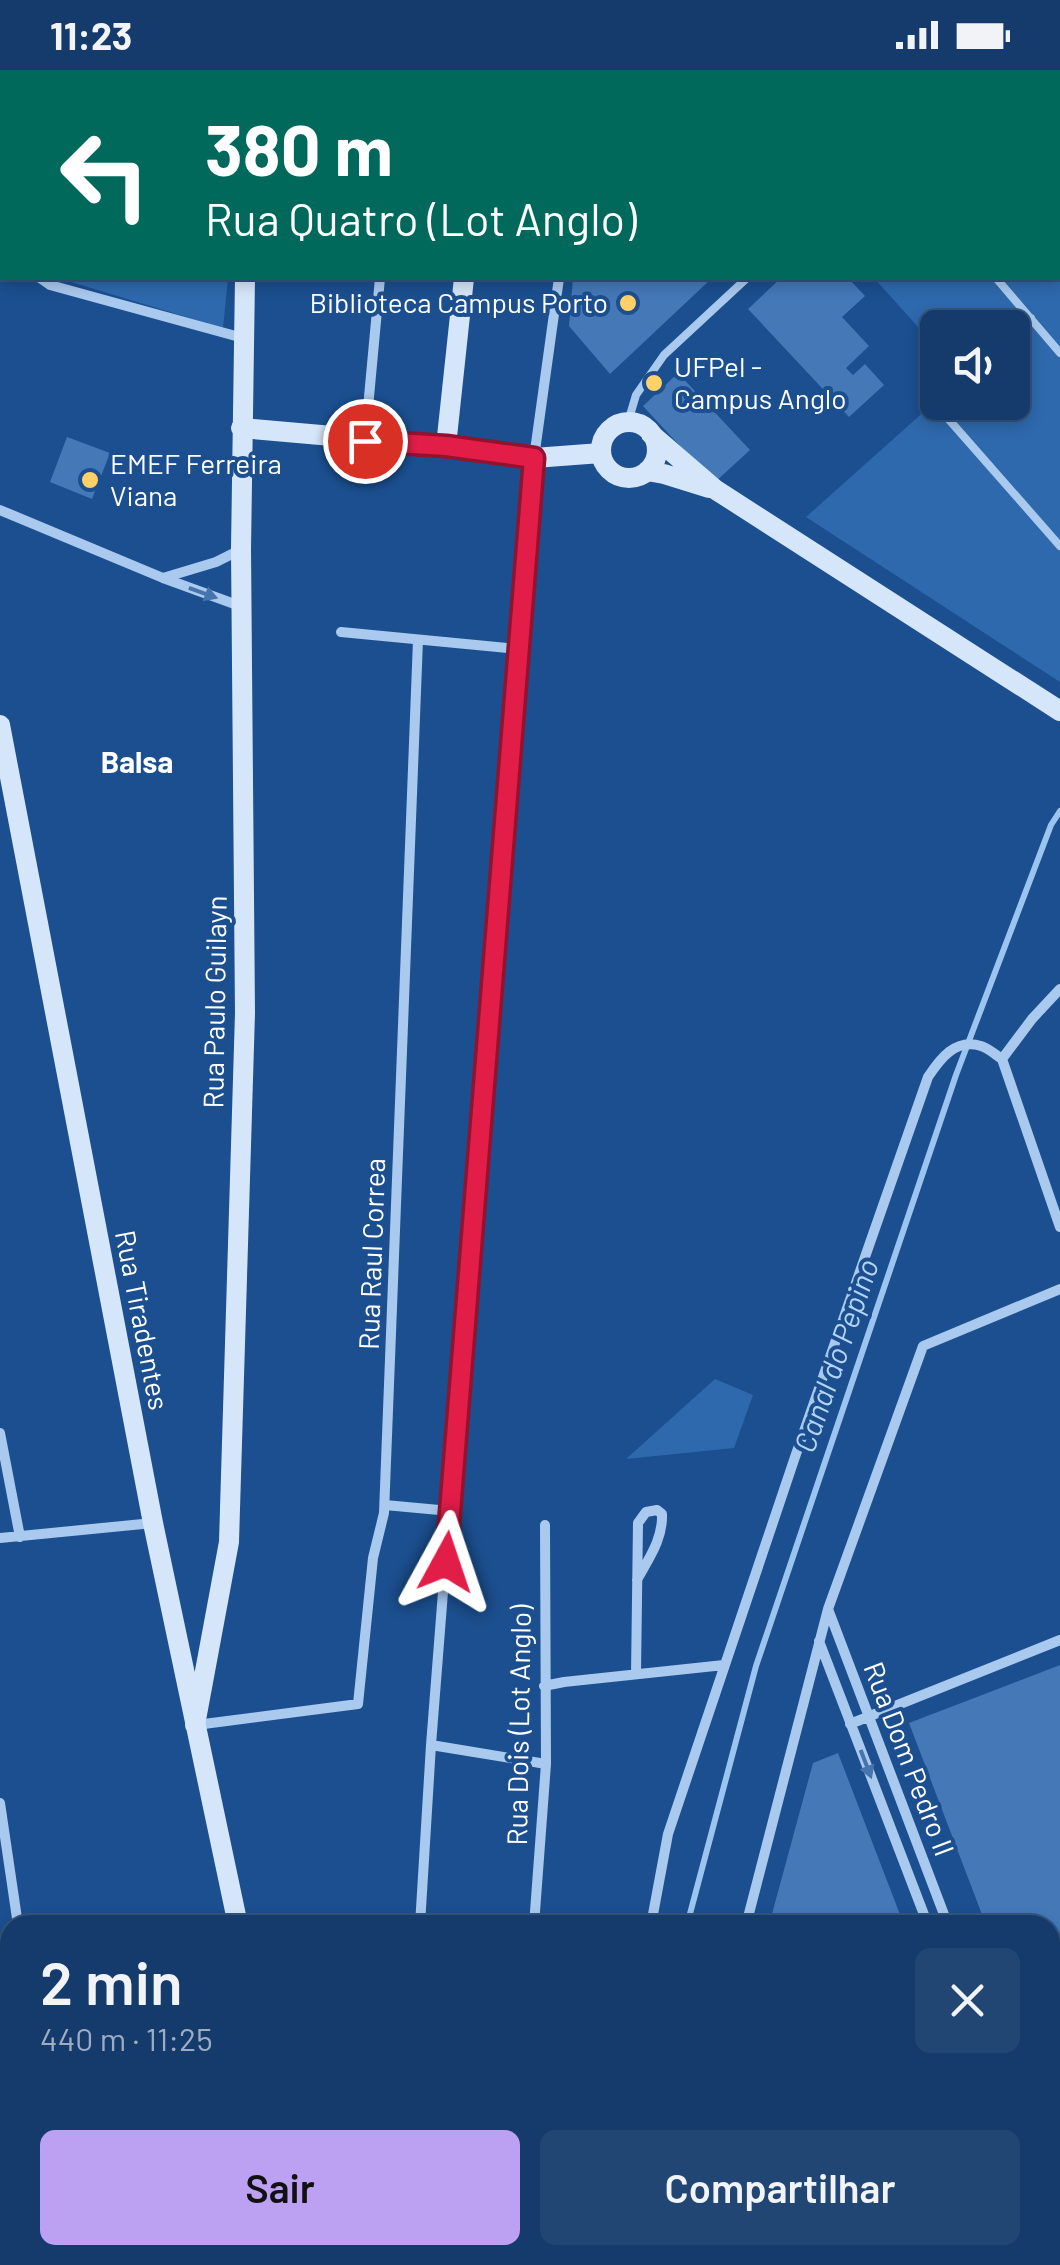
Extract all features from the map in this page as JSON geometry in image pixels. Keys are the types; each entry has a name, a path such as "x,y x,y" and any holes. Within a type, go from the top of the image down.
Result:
{"street":[{"path":"43,280 243,338"},
{"name":"Rua Paulo Guilayn","path":"195,1725 229,1542 244,1014 241,428 245,280"},
{"path":"365,441 380,280"},
{"path":"446,446 464,280"},
{"path":"421,1915 517,648 534,458 559,280"},
{"path":"716,490 664,474 647,472 631,478 615,474 603,461 605,435 611,428 628,422 645,427 716,490 1060,710"},
{"path":"241,428 534,458 601,452"},
{"path":"647,472 657,449 651,434"},
{"path":"0,510 242,607"},
{"path":"163,578 216,562 241,549"},
{"path":"341,632 517,648"},
{"name":"Rua Raul Correa","path":"195,1725 358,1704 372,1558 385,1506 418,640"},
{"name":"Rua Tiradentes","path":"0,725 153,1523 236,1915"},
{"path":"1002,1059 1060,990"},
{"path":"653,1915 668,1834 724,1666 928,1077 944,1054 960,1045 982,1046 1002,1059 1060,1227"},
{"path":"749,1915 818,1640 923,1346 1060,1289"},
{"path":"0,1433 20,1536"},
{"path":"385,1506 450,1511"},
{"path":"636,1674 637,1580 638,1523 646,1512 657,1510 662,1514 662,1527 656,1547 637,1580"},
{"path":"0,1538 153,1523"},
{"name":"Rua Dois (Lot Anglo)","path":"535,1915 546,1764 545,1526"},
{"name":"Rua Dom Pedro II","path":"828,1609 944,1915"},
{"name":"Rua Dom Pedro II","path":"818,1640 924,1915"},
{"path":"850,1724 1060,1640"},
{"path":"544,1686 724,1666"},
{"path":"431,1745 546,1764"},
{"path":"0,1802 17,1915"},
{"path":"898,1846 916,1840"}],"lane":[{"path":"628,422 636,395 664,355 745,280"},
{"path":"998,280 1023,310"},
{"path":"1030,318 1060,354"},
{"path":"948,420 1060,546"}],"shaded area":[{"path":"65,280 228,280 223,328"},
{"path":"876,280 1060,280 1060,682 806,517 920,415 920,420 1030,420 1030,310 920,310 920,329"},
{"path":"715,1379 753,1395 734,1448 626,1459"}],"building":[{"name":"Biblioteca Campus Porto","path":"573,280 710,280 610,374 569,326"},
{"path":"779,280 850,280 865,296 842,317 869,346 846,368 853,375 865,364 884,385 849,417 748,309"},
{"path":"678,373 750,450 714,483 643,406"},
{"path":"67,437 110,453 92,499 50,482"},
{"path":"1060,1665 1060,1915 982,1915 909,1723"},
{"path":"838,1753 900,1915 772,1915 813,1763"}],"waterway":[{"name":"Canal do Pepino","path":"690,1915 756,1666 956,1075 1051,825 1060,811"}],"place":[{"name":"Biblioteca Campus Porto","path":"628,303"},
{"name":"UFPel - Campus Anglo","path":"654,383"},
{"name":"EMEF Ferreira Viana","path":"90,480"}],"district":[{"name":"Balsa","path":"137,763"}],"route":[{"path":"365,441 446,446 534,458 446,1562"}]}
